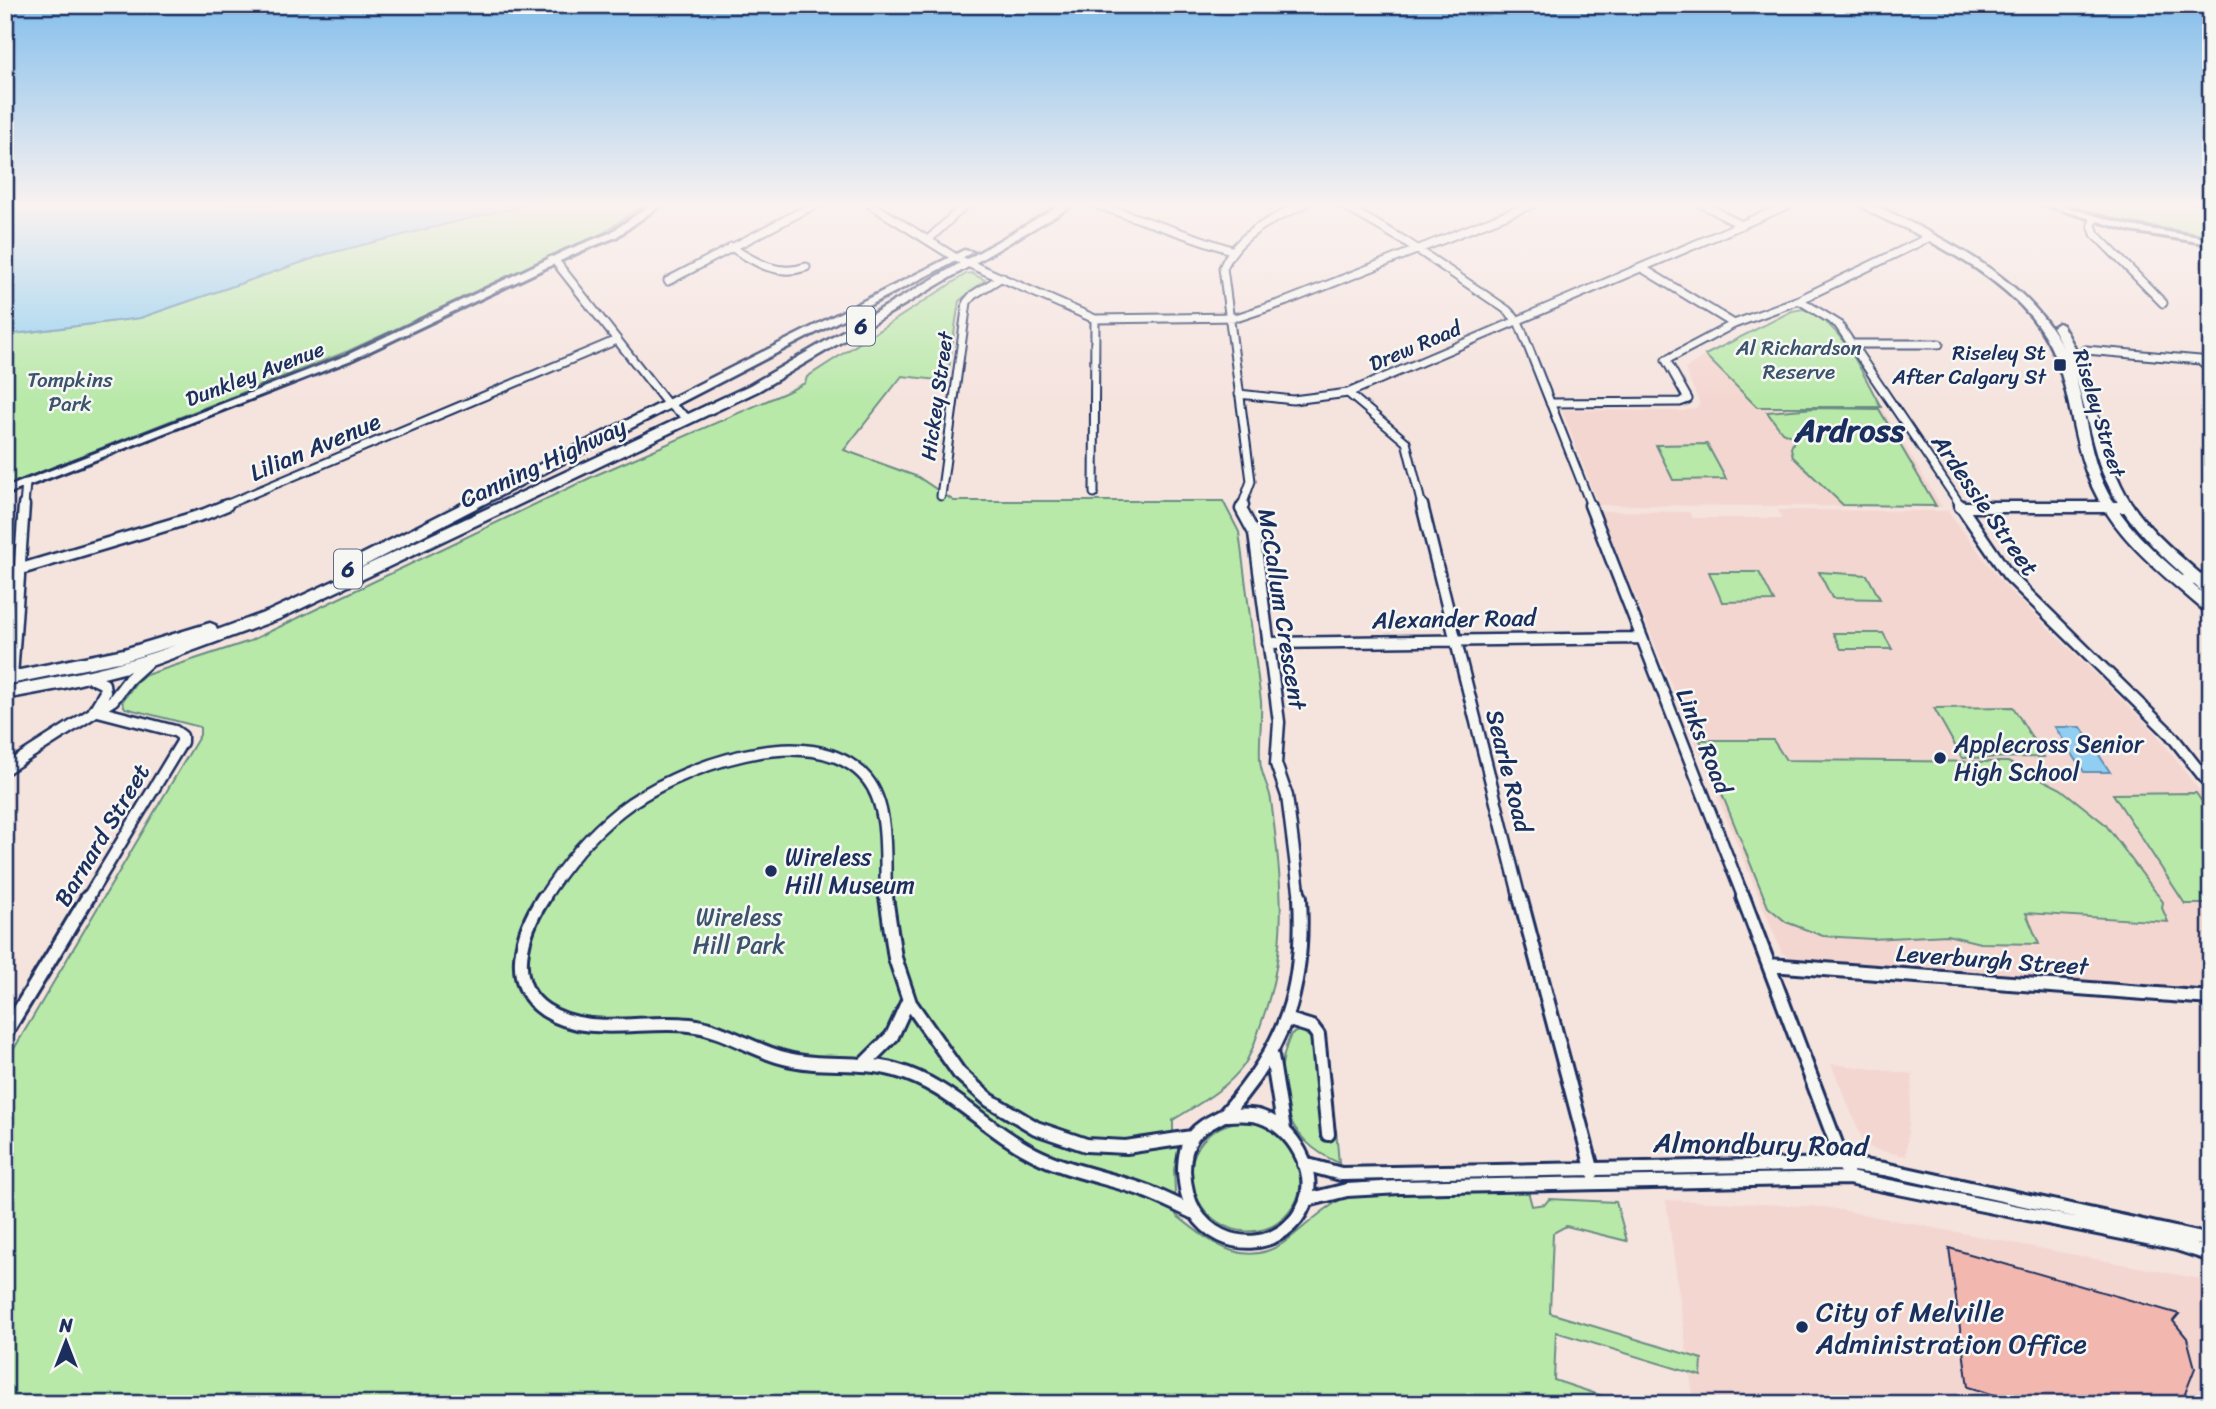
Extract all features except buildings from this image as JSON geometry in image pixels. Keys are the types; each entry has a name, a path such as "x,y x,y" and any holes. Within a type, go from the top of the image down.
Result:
{"highway":[{"name":"Canning Highway","path":"9,678 124,655 194,635 253,612 314,585 943,270"},
{"name":"Canning Highway","path":"5,693 89,677 151,660 274,615 764,383 948,270"},
{"name":"Riseley Street","path":"1985,270 2013,292 2069,353"},
{"name":"Riseley Street","path":"1998,270 2043,309 2069,353 2113,482 2127,507 2156,541 2204,579 2211,592"},
{"path":"2069,353 2086,350"},
{"name":"Riseley Street","path":"2069,353 2065,362 2092,472 2110,506 2141,545 2211,608"}],"street":[{"name":"Dunkley Avenue","path":"5,492 348,358 535,270"},
{"path":"560,270 670,405 689,419"},
{"path":"668,281 689,270"},
{"path":"987,270 1096,319 1228,317 1258,312 1367,270"},
{"name":"McCallum Crescent","path":"1223,270 1251,481 1241,509 1254,534 1280,726 1276,766 1286,786 1302,908 1300,961 1286,1019 1272,1056 1244,1096 1224,1115"},
{"path":"1447,270 1507,310 1518,321"},
{"name":"Drew Road","path":"1238,394 1251,398 1328,398 1348,393 1638,270"},
{"path":"1645,270 1734,324"},
{"path":"1550,403 1680,402 1688,398 1666,360 1734,324 1799,300 1862,270"},
{"path":"2130,270 2162,303"},
{"name":"Hickey Street","path":"941,496 966,305 973,295 1002,277"},
{"name":"Ardessie Street","path":"1799,300 1834,320 1960,507 2016,584 2171,735 2211,786"},
{"path":"1094,493 1096,319"},
{"name":"Links Road","path":"1518,321 1769,965 1849,1178"},
{"name":"Lilian Avenue","path":"21,569 205,514 617,340"},
{"path":"1852,344 1939,344"},
{"path":"2086,350 2200,360 2211,369"},
{"name":"Searle Road","path":"1348,393 1406,442 1429,545 1596,1182"},
{"path":"9,678 21,569 26,483"},
{"path":"1960,507 2127,507"},
{"path":"2180,581 2204,579"},
{"name":"Alexander Road","path":"1268,643 1641,638"},
{"path":"5,769 113,700 129,679 151,660"},
{"path":"89,677 104,684 106,692 94,710"},
{"name":"Barnard Street","path":"5,1034 182,741 182,736 176,731 94,710"},
{"path":"1192,1137 1119,1148 1086,1145 1044,1133 1006,1111 963,1076 908,1001 894,953 887,912 878,803 867,780 847,761 831,755 793,751 743,755 696,770 649,792 618,813 580,850 547,892 523,936 522,972 528,993 542,1008 563,1020 585,1025 688,1024 719,1031 780,1057 813,1064 864,1064 898,1070 934,1085 994,1130 1035,1154 1074,1171 1162,1197 1192,1212 1212,1231 1235,1242 1259,1244 1277,1239 1291,1227 1307,1200 1308,1183 1298,1149 1284,1130 1265,1119 1224,1115 1206,1125 1192,1137 1185,1157 1183,1174 1186,1196 1192,1212"},
{"name":"Leverburgh Street","path":"1769,965 2211,998"},
{"path":"864,1064 889,1045 897,1033 908,1001"},
{"path":"1286,1019 1312,1027 1318,1035 1328,1134"},
{"name":"McCallum Crescent","path":"1272,1056 1278,1107 1284,1130"},
{"name":"Almondbury Road","path":"1304,1164 1341,1174 1845,1164 1897,1172 2211,1241"},
{"name":"Almondbury Road","path":"1307,1200 1347,1190 1400,1186 1849,1178 2177,1244 2211,1255"}],"shaded area":[{"path":"1802,309 1835,331 1942,507 1598,505 1562,410 1684,411 1696,408 1700,404 1685,369 1705,355 1792,311"},
{"name":"Applecross Senior High School","path":"1778,510 1948,511 2003,584 2155,732 2211,806 2211,992 1801,962 1782,953 1600,511 1689,512 1692,518 1782,518"},
{"path":"1831,1064 1913,1074 1906,1156 1873,1149 1864,1143"},
{"path":"1666,1200 1825,1207 2211,1281 2211,1404 1694,1404"}],"green space":[{"name":"Tompkins Park","path":"280,270 524,270 348,351 5,486 5,335 140,318"},
{"name":"Wireless Hill Park","path":"971,273 985,280 959,301 947,381 902,376 844,450 918,477 954,501 1223,501 1239,532 1261,701 1260,764 1271,800 1278,857 1280,938 1271,992 1247,1060 1237,1074 1220,1089 1173,1120 1173,1147 1180,1148 1174,1169 1176,1215 1216,1244 1244,1253 1259,1253 1290,1238 1324,1210 1347,1196 1528,1191 1532,1206 1545,1204 1549,1199 1616,1202 1627,1241 1566,1226 1553,1233 1550,1313 1702,1359 1701,1376 1556,1332 1554,1380 1627,1404 5,1404 5,1064 200,735 200,727 125,708 122,702 137,681 146,675 250,641 596,475 787,392 805,383 807,377"},
{"name":"Al Richardson Reserve","path":"1803,309 1829,325 1840,337 1881,407 1757,407 1705,355 1792,311"},
{"path":"1816,408 1879,409 1936,506 1843,505 1793,457 1791,448 1795,438 1782,432 1767,412"},
{"path":"1707,444 1726,479 1673,480 1656,445"},
{"path":"1709,572 1759,572 1774,601 1722,602"},
{"path":"1819,572 1867,575 1880,599 1832,598"},
{"path":"1833,633 1883,633 1892,649 1841,649"},
{"path":"2013,707 2044,757 1962,758 1934,708"},
{"path":"1700,740 1773,740 1786,760 2008,762 2061,789 2105,824 2163,902 2162,908 2168,922 2026,913 2039,944 1980,943 1947,935 1872,939 1823,936 1786,922 1768,907"},
{"path":"2196,793 2211,815 2211,904 2185,904 2113,794"},
{"path":"1301,1030 1312,1039 1321,1119 1336,1130 1339,1163 1305,1141 1286,1110 1281,1073 1284,1054 1291,1034"},
{"path":"1241,1121 1264,1126 1277,1133 1290,1148 1299,1166 1300,1186 1294,1205 1280,1221 1261,1230 1237,1230 1217,1221 1202,1206 1193,1187 1192,1166 1199,1146 1215,1131"}],"water":[{"path":"5,270 280,270 140,318 5,335"},
{"path":"2055,727 2081,727 2110,772 2084,772"}],"place":[{"name":"Riseley St After Calgary St","path":"2060,365"},
{"name":"Applecross Senior High School","path":"1940,758"},
{"name":"Wireless Hill Museum","path":"771,871"},
{"name":"City of Melville Administration Office","path":"1802,1327"}],"district":[{"name":"Ardross","path":"1850,430"}]}
